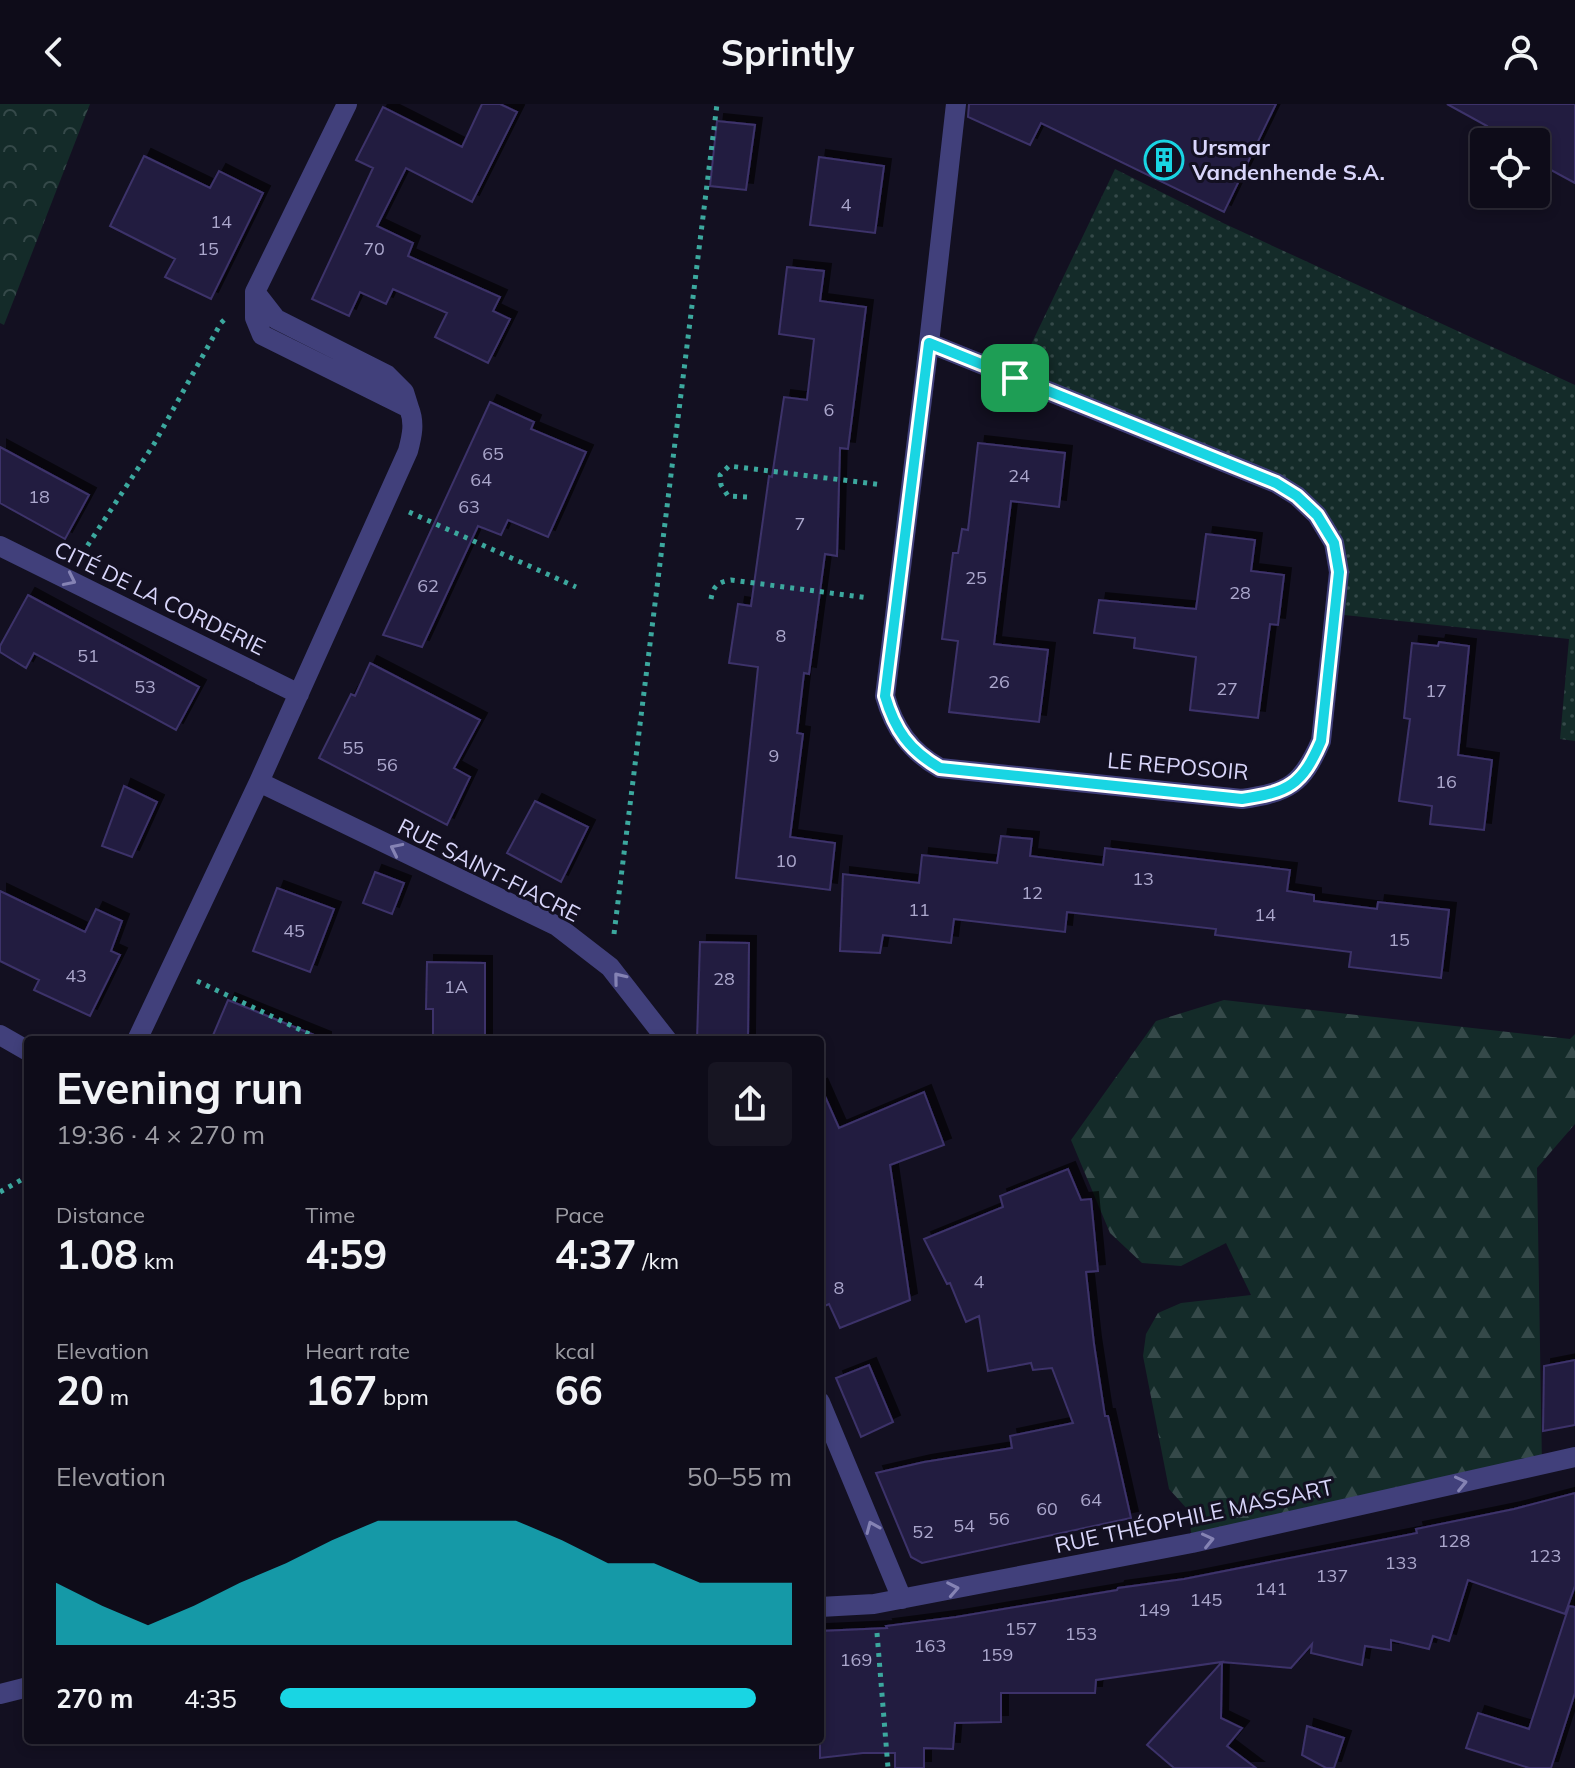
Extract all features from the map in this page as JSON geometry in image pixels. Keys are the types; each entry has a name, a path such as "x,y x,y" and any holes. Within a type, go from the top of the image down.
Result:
{"street":[{"path":"139,1036 259,782 413,434 413,417 409,408 262,335 255,318 255,292 347,104"},
{"name":"LE REPOSOIR","path":"929,343 1276,483 1297,496 1317,515 1334,543 1339,572 1321,741 1311,764 1297,782 1269,795 1242,799 940,768 921,757 892,720 885,696 956,104"},
{"name":"CITÉ DE LA CORDERIE","path":"0,546 299,694"},
{"name":"RUE SAINT-FIACRE","path":"259,782 557,926 610,967 664,1036"},
{"path":"0,1035 24,1049"},
{"path":"824,1412 902,1599"},
{"name":"RUE THÉOPHILE MASSART","path":"824,1607 874,1604 1192,1543 1575,1457"},
{"path":"0,1694 24,1688"}],"path":[{"path":"610,967 717,104"},
{"path":"67,578 154,444 221,323 255,292"},
{"path":"747,497 728,496 721,485 720,475 729,466 911,489"},
{"path":"385,501 576,587"},
{"path":"711,599 713,589 720,582 731,580 897,602"},
{"path":"171,969 313,1036"},
{"path":"0,1192 24,1178"},
{"path":"874,1604 888,1768"}],"green space":[{"path":"0,104 90,104 4,325 0,323"},
{"path":"1115,169 1223,223 1575,385 1575,741 1560,739 1569,639 1335,614 1339,572 1297,496 1015,378"},
{"path":"1224,1000 1570,1039 1575,1034 1575,1124 1537,1168 1542,1465 1192,1543 1189,1511 1169,1489 1143,1356 1146,1334 1158,1313 1181,1303 1251,1295 1226,1243 1181,1266 1142,1263 1110,1233 1071,1140 1156,1021"}],"building":[{"path":"482,104 500,104 517,112 472,202 406,168 377,226 413,243 408,256 500,297 493,311 510,319 488,363 435,337 447,313 393,289 386,304 360,292 349,316 312,299 373,168 356,160 383,107 462,147"},
{"name":"Ursmar Vandenhende S.A.","path":"969,104 1276,104 1224,212 1041,123 1030,145 968,117"},
{"path":"1447,104 1575,104 1575,183 1550,170 1550,128 1487,126"},
{"path":"717,121 755,125 746,190 710,186"},
{"path":"144,156 210,188 219,171 263,193 211,299 165,277 175,259 110,226"},
{"path":"819,157 884,166 875,233 810,225"},
{"path":"787,267 824,271 820,301 866,307 848,449 840,448 837,556 825,554 809,674 804,673 797,733 803,734 790,837 835,843 830,890 736,878 758,667 729,663 738,604 751,606 769,476 772,477 784,397 807,400 814,339 779,334"},
{"path":"490,402 534,422 531,429 586,452 548,537 508,520 501,535 478,526 422,647 383,635"},
{"path":"978,443 1065,453 1059,507 1011,501 994,644 1048,650 1039,722 949,712 958,641 942,639 953,553 958,553 962,529 968,530"},
{"path":"0,447 89,495 65,539 0,503"},
{"path":"1206,534 1255,540 1251,571 1284,575 1278,625 1270,624 1258,718 1190,710 1196,657 1134,648 1135,638 1094,633 1099,600 1196,609"},
{"path":"28,595 199,687 176,730 34,653 26,668 0,652 0,646"},
{"path":"1439,642 1469,646 1458,755 1492,760 1484,830 1430,824 1432,806 1399,801 1410,719 1404,718 1412,643 1438,646"},
{"path":"370,663 480,720 454,768 470,777 447,825 319,758"},
{"path":"124,786 157,802 132,857 102,846"},
{"path":"535,801 588,827 561,882 507,853"},
{"path":"1001,836 1032,839 1030,856 1103,865 1105,848 1290,870 1287,891 1314,895 1314,901 1377,909 1378,902 1449,910 1441,978 1349,967 1351,952 1215,935 1216,929 1067,912 1065,932 954,919 951,943 883,935 880,953 840,951 843,874 919,883 922,855 997,863"},
{"path":"375,872 404,883 392,914 363,903"},
{"path":"277,888 334,909 310,972 253,951"},
{"path":"0,891 85,932 96,909 122,921 111,951 120,955 90,1016 34,990 39,980 0,961"},
{"path":"700,942 749,943 748,1036 697,1036"},
{"path":"427,962 485,963 485,1036 433,1036 433,1009 426,1009"},
{"path":"228,1000 317,1036 213,1036"},
{"path":"924,1092 944,1145 890,1165 910,1300 840,1328 829,1304 824,1306 824,1094 839,1128"},
{"path":"1068,1169 1081,1200 1091,1199 1098,1271 1086,1272 1094,1344 1105,1416 1108,1416 1131,1518 922,1563 911,1557 876,1473 1012,1448 1010,1436 1073,1423 1052,1368 1033,1370 1031,1363 988,1371 979,1316 966,1322 950,1283 947,1284 924,1239 1003,1207 1000,1196"},
{"path":"1575,1360 1575,1425 1543,1431 1544,1366"},
{"path":"869,1365 893,1422 861,1437 836,1378"},
{"path":"1575,1493 1575,1586 1565,1614 1468,1580 1449,1641 1433,1636 1429,1649 1391,1640 1391,1650 1365,1646 1362,1665 1311,1653 1312,1644 1291,1668 1222,1662 1096,1680 1095,1693 1001,1693 1001,1722 955,1723 953,1749 924,1748 924,1768 895,1768 895,1753 820,1758 820,1744 824,1744 824,1631 887,1628 1184,1579 1417,1533 1416,1529"},
{"path":"1569,1606 1575,1607 1575,1693 1551,1768 1529,1768 1466,1748 1478,1713 1529,1729"},
{"path":"1222,1662 1221,1718 1242,1728 1227,1746 1256,1768 1174,1768 1147,1745"},
{"path":"1307,1726 1344,1738 1334,1768 1326,1768 1302,1755"}],"place":[{"name":"Ursmar Vandenhende S.A.","path":"1164,160"}],"route":[{"path":"929,343 1015,378 1276,483 1297,496 1317,515 1334,543 1339,572 1321,741 1311,764 1297,782 1269,795 1242,799 940,768 921,757 903,736 892,720 885,696 929,343"}]}
